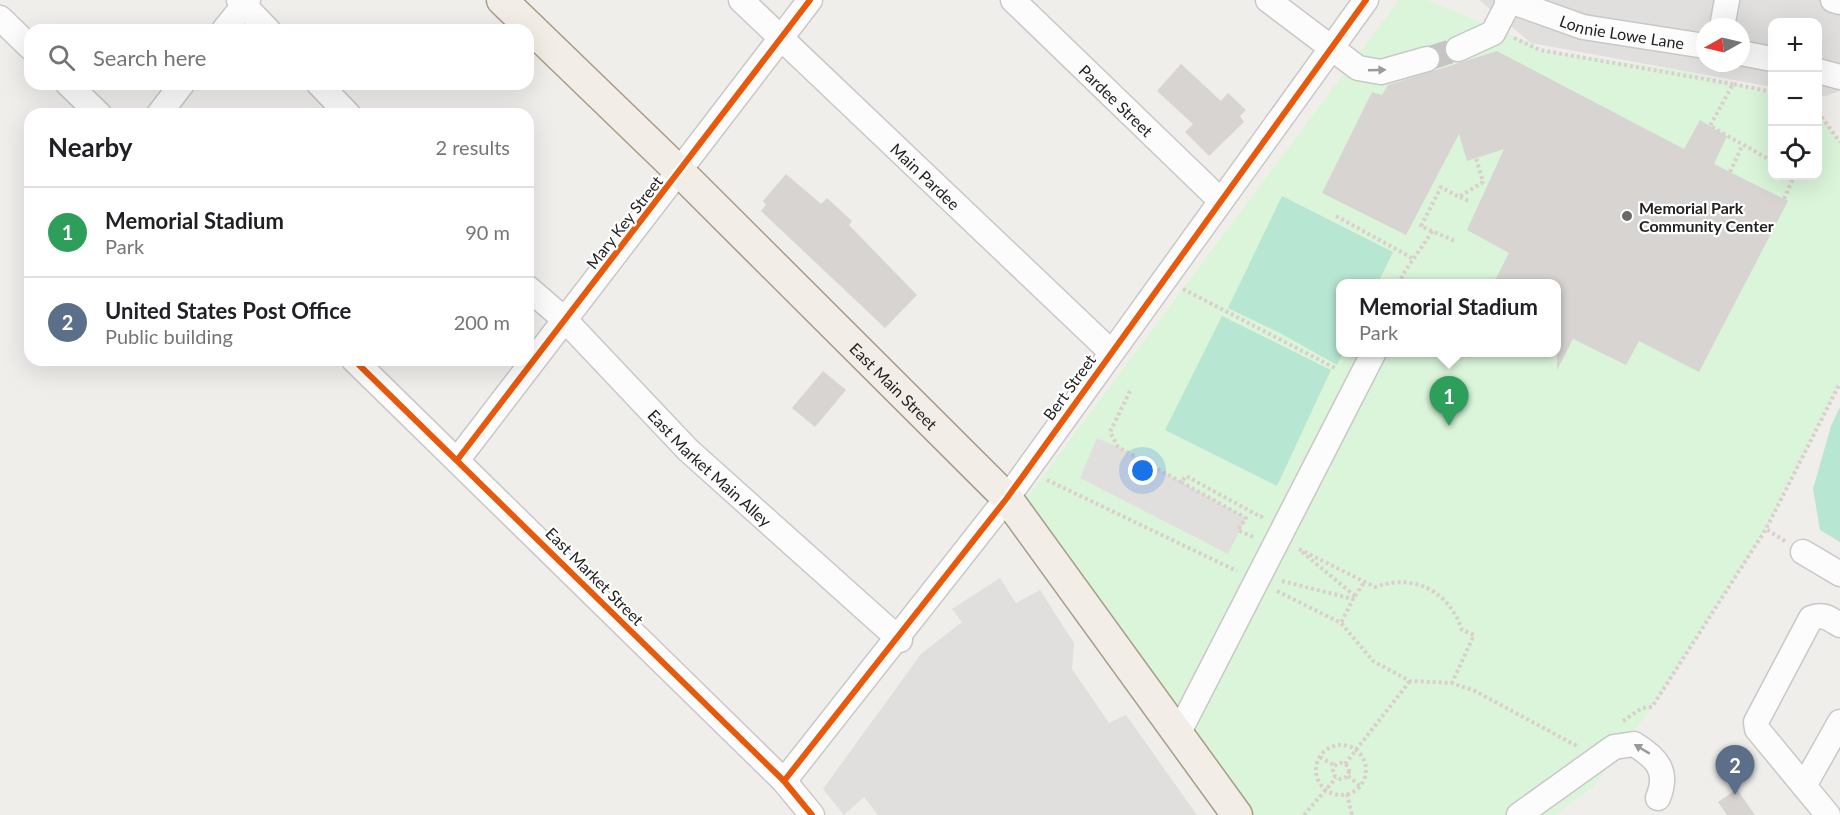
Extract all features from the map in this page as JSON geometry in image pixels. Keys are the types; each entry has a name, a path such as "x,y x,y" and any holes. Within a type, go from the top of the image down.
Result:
{"main road":[{"name":"East Main Street","path":"502,0 527,24"},
{"name":"East Main Street","path":"534,31 680,172 1006,498 1237,815"}],"street":[{"name":"Main Pardee","path":"741,0 1111,352"},
{"name":"Mary Key Street","path":"534,361 810,0"},
{"name":"Pardee Street","path":"1013,0 1220,200"},
{"path":"1268,0 1330,50 1358,68 1381,72 1427,59"},
{"name":"Bert Street","path":"784,781 898,639 1006,498 1366,0"},
{"path":"1458,49 1493,33 1509,0"},
{"name":"Lonnie Lowe Lane","path":"1509,0 1583,27 1696,45"},
{"path":"1724,18 1727,0"},
{"path":"1833,0 1840,2"},
{"path":"229,24 244,2 263,24"},
{"path":"0,18 24,41"},
{"path":"1750,55 1768,58"},
{"path":"1822,72 1840,77"},
{"path":"74,90 93,108"},
{"path":"164,108 178,90"},
{"path":"325,90 342,108"},
{"name":"East Market Main Alley","path":"534,293 565,321 688,450 898,639"},
{"path":"1178,734 1270,583 1372,357"},
{"name":"East Market Street","path":"360,366 458,459 784,781 812,815"},
{"name":"Mary Key Street","path":"458,459 530,366"},
{"path":"1803,552 1840,574"},
{"path":"1828,815 1757,729 1756,722 1811,618 1819,615 1827,616 1840,625"},
{"path":"1804,786 1840,722"},
{"path":"1519,815 1614,747 1634,744 1653,755 1660,768 1664,784 1658,798"}],"path":[{"path":"1504,34 1540,50 1768,91"},
{"path":"1733,84 1710,126 1768,159"},
{"path":"1822,117 1840,142"},
{"path":"1730,172 1742,146"},
{"path":"1459,197 1483,182 1476,158"},
{"path":"1784,200 1792,180"},
{"path":"1455,241 1421,226 1441,187 1471,202"},
{"path":"1336,216 1412,258"},
{"path":"1401,279 1412,258 1420,252 1432,231"},
{"path":"1176,286 1337,369"},
{"path":"1332,380 1337,369 1345,362"},
{"path":"1616,727 1642,708 1652,707 1766,529 1840,383"},
{"path":"1130,391 1110,432 1118,447 1246,518 1238,530"},
{"path":"1038,475 1270,583 1341,622 1373,661 1410,681 1452,683 1475,691 1584,749 1592,762"},
{"path":"1181,482 1186,476 1261,517 1266,507"},
{"path":"1766,529 1803,552"},
{"path":"1354,597 1309,561 1299,549 1375,586 1386,582 1411,582 1431,588 1446,601 1454,611 1462,630 1474,635 1452,683"},
{"path":"1341,622 1365,581"},
{"path":"1270,583 1354,597"},
{"path":"1346,764 1410,681"},
{"path":"1340,745 1355,750 1365,763 1364,779 1360,786 1347,794 1325,789 1316,771 1320,757 1325,751 1340,745"},
{"path":"1320,757 1334,765"},
{"path":"1336,778 1332,770 1338,762 1346,764 1349,768 1348,776"},
{"path":"1348,776 1360,786"},
{"path":"1336,778 1341,779 1348,776"},
{"path":"1304,815 1336,778"},
{"path":"1347,794 1352,815"}],"green space":[{"path":"1399,0 1427,0 1531,43 1540,50 1683,71 1768,91 1768,180 1822,180 1822,117 1840,141 1840,383 1766,529 1652,707 1593,787 1554,815 1253,815 1025,500"},
{"path":"1282,196 1393,252 1380,279 1336,279 1336,357 1341,357 1337,365 1280,333 1228,308"},
{"path":"1222,316 1331,370 1277,486 1165,430"},
{"path":"1840,407 1840,542 1820,530 1813,489 1831,426"}],"shaded area":[{"path":"1479,0 1840,0 1840,91 1822,96 1822,18 1768,18 1768,86 1531,43"},
{"path":"1097,438 1118,447 1246,518 1228,554 1080,478"},
{"path":"1000,578 1016,603 1040,590 1074,643 1072,669 1109,723 1126,715 1197,815 878,815 864,797 844,815 823,789 921,654 962,622 952,609"}],"building":[{"name":"Memorial Park Community Center","path":"1497,51 1684,149 1700,120 1727,136 1714,164 1788,201 1699,372 1639,341 1626,365 1573,339 1557,370 1557,357 1561,357 1561,279 1496,279 1509,253 1467,230 1504,149 1467,161 1459,134 1406,235 1322,193 1372,92 1382,95 1388,85"},
{"path":"1181,64 1221,101 1228,93 1246,110 1240,116 1244,122 1209,156 1185,132 1193,124 1157,91"},
{"path":"786,174 821,204 827,198 852,221 849,225 917,295 885,328 761,211 766,205 763,201"},
{"path":"823,371 846,390 815,427 792,408"},
{"path":"1737,789 1755,815 1727,815 1718,802"}],"tunnel":[{"path":"1427,59 1458,49"}],"cycle path":[{"path":"534,360 810,0"},
{"path":"784,781 1007,498 1366,0"},
{"path":"360,366 784,781 812,815"},
{"path":"458,459 529,366"}],"place":[{"name":"Memorial Park Community Center","path":"1627,216"},
{"name":"Memorial Stadium","path":"1449,426"},
{"name":"United States Post Office","path":"1735,795"}]}
